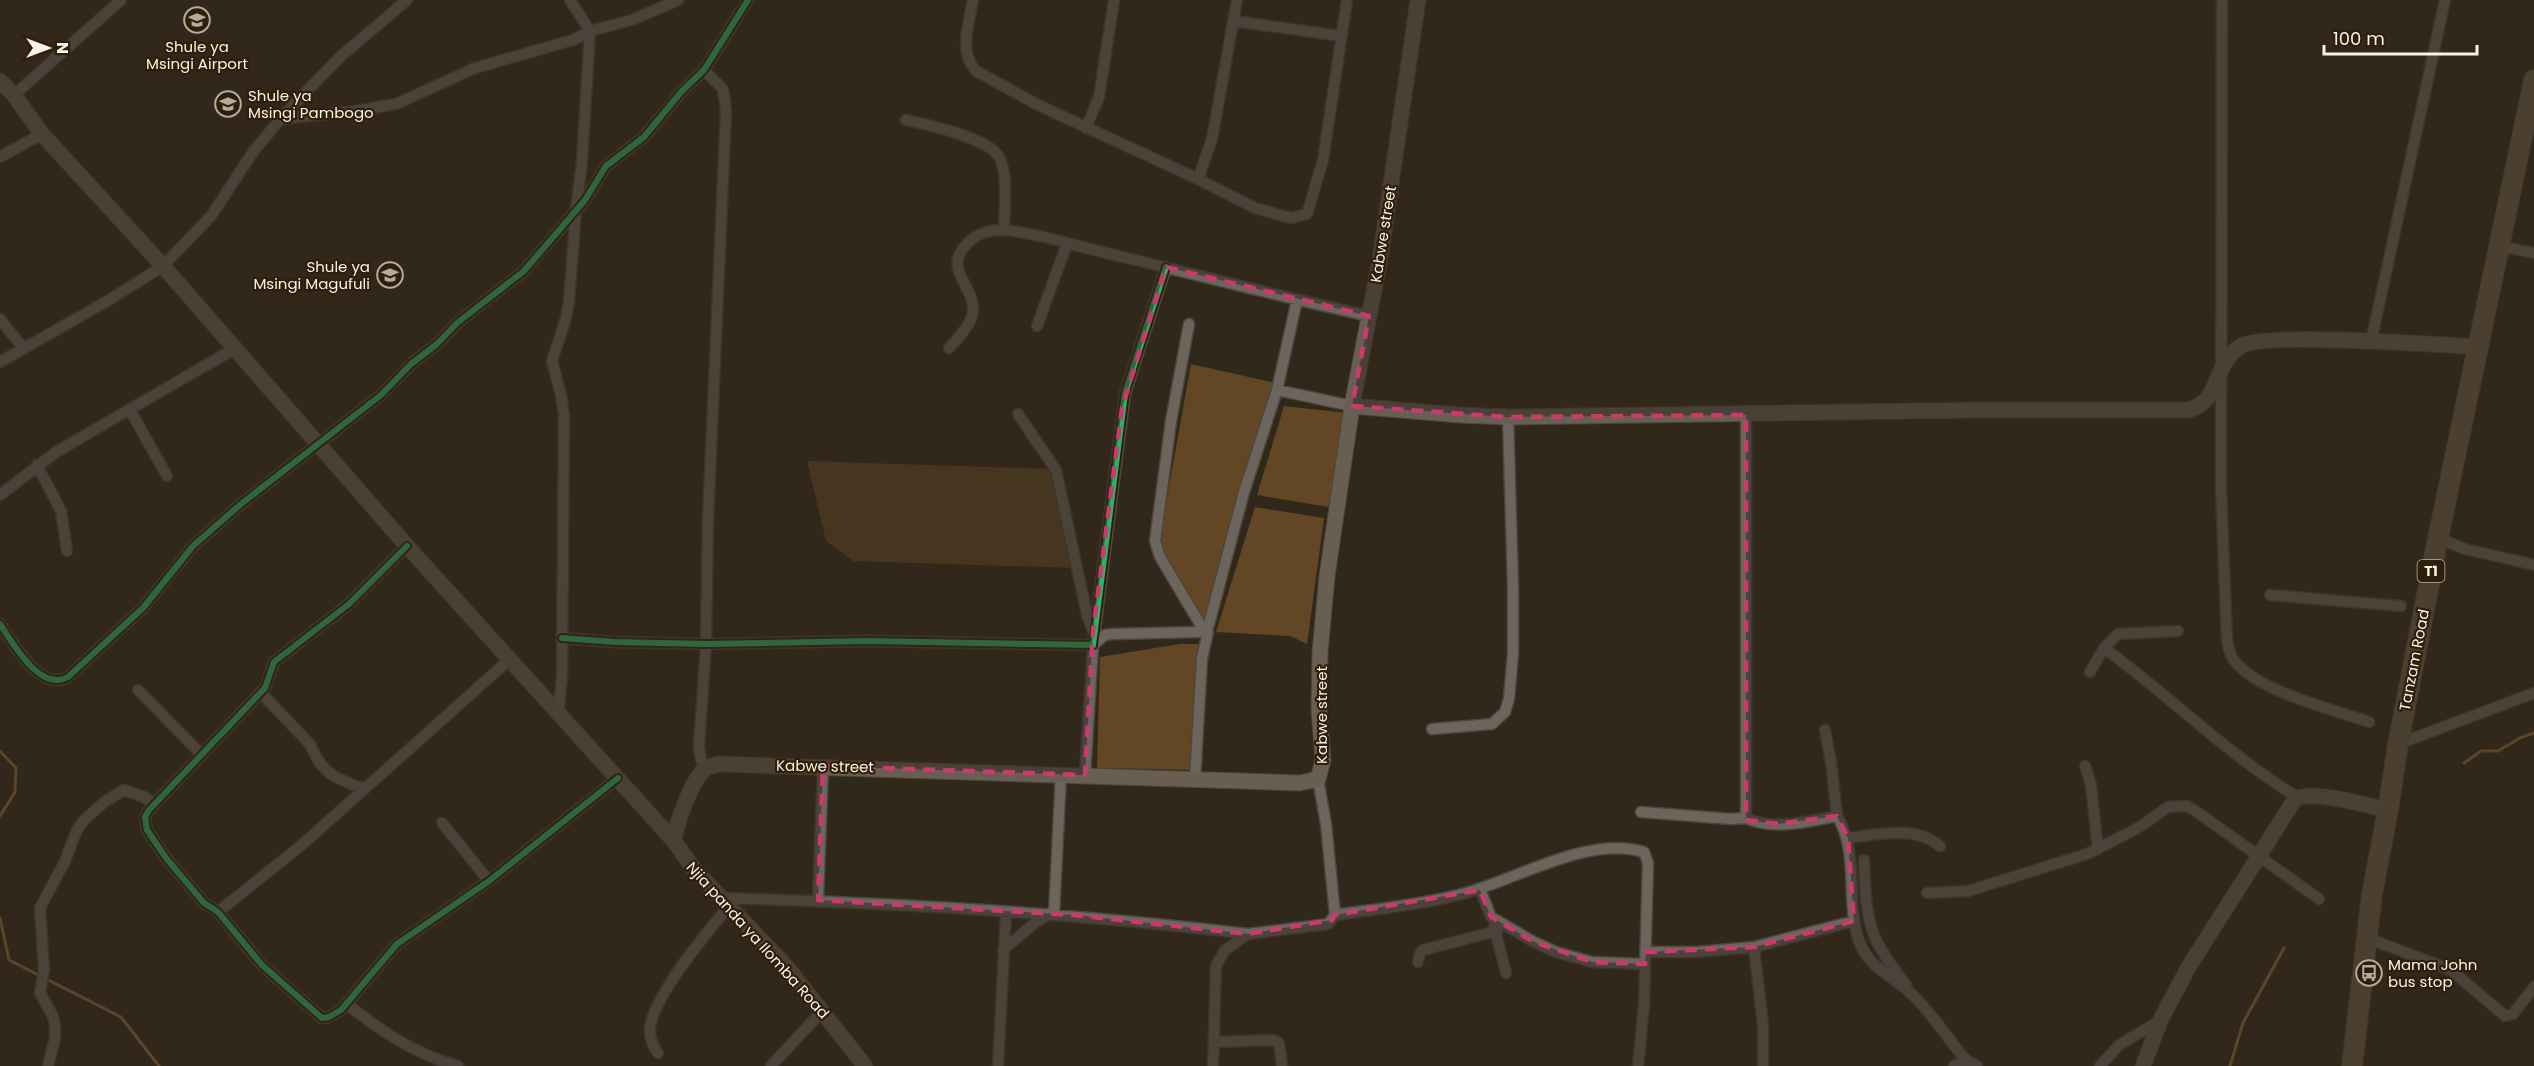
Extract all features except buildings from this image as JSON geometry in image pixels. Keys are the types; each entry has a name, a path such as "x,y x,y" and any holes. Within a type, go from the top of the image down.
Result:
{"highway":[{"name":"Tanzam Road","path":"2352,1066 2372,894 2398,744 2438,538 2534,80"}],"main road":[{"name":"Kabwe street","path":"706,768 719,764 823,766 1300,783 1318,779 1323,760 1319,710 1323,615 1353,406 1418,0"},
{"name":"Njia panda ya Ilomba Road","path":"0,81 14,95 42,134 164,266 407,546 674,841 693,868 786,966 865,1066"},
{"path":"1353,406 1508,417 1983,410 2188,410 2196,408 2209,398 2220,367 2230,354 2243,344 2259,341 2371,342 2479,347"},
{"path":"674,841 675,831 693,788 706,768"},
{"path":"2143,1066 2161,1019 2188,968 2257,856 2297,797 2315,796 2388,810"}],"street":[{"path":"14,95 122,0"},
{"path":"0,362 101,305 164,266 211,216 253,152 280,119 340,57 407,0"},
{"path":"558,714 561,697 564,415 552,361 566,318 582,161 590,31 570,0"},
{"path":"280,119 357,111 396,104 475,68 573,40 590,31 632,20 678,0"},
{"path":"0,624 30,666 46,678 60,681 75,671 143,608 193,546 317,444 381,395 411,363 438,345 461,320 524,271 591,191 606,166 644,137 681,92 704,70 748,0"},
{"path":"972,0 965,53 968,63 976,71 1086,128 1268,212 1291,218 1307,214 1323,160 1347,0"},
{"path":"1086,128 1099,97 1114,0"},
{"path":"1198,179 1212,139 1237,0"},
{"path":"2222,0 2221,490 2228,641 2231,657 2268,685 2369,722"},
{"path":"2371,342 2445,0"},
{"path":"1234,21 1341,36"},
{"path":"704,70 723,89 726,111 708,519 706,644 699,746 701,760 706,768"},
{"path":"906,120 952,132 988,147 997,154 1001,160 1003,176 1004,230"},
{"path":"0,158 42,134"},
{"path":"948,348 966,328 973,306 972,297 960,278 956,266 961,252 972,238 990,231 1004,230 1067,244 1369,316"},
{"path":"1037,326 1067,244"},
{"path":"2499,246 2534,253"},
{"path":"1084,775 1094,631 1125,393 1166,267"},
{"path":"1195,779 1205,632 1212,616 1244,492 1277,390 1297,300"},
{"path":"0,319 23,348"},
{"path":"1189,324 1171,421 1155,541 1160,557 1205,632"},
{"path":"0,495 56,452 234,349"},
{"path":"1277,390 1353,406"},
{"path":"130,410 167,476"},
{"path":"1018,414 1056,470 1087,615 1094,631"},
{"path":"1746,415 1746,818"},
{"path":"1432,729 1492,724 1505,712 1509,699 1513,653 1513,589 1508,417"},
{"path":"37,465 61,511 67,551"},
{"path":"2438,538 2465,549 2534,565"},
{"path":"407,546 349,604 274,662 267,683 260,692 153,803 145,817 147,830 204,903 218,912 262,965 316,1014 322,1018 329,1017 347,1004 397,944 489,881 618,778"},
{"path":"2270,595 2401,606"},
{"path":"2090,672 2104,648 2118,633 2178,631"},
{"path":"562,638 614,642 706,644 868,641 1093,645 1105,635 1113,634 1205,632"},
{"path":"2104,648 2153,684 2234,754 2297,797"},
{"path":"218,912 304,843 510,659"},
{"path":"138,690 201,754"},
{"path":"260,692 310,744 313,755 322,766 339,780 364,789"},
{"path":"2398,744 2534,693"},
{"path":"1825,730 1837,816 1848,838 1854,921 1860,944 1867,957 1879,970 1913,995"},
{"path":"818,900 823,766"},
{"path":"2085,766 2091,785 2098,849"},
{"path":"1051,914 1061,774"},
{"path":"1318,779 1326,824 1335,915"},
{"path":"48,1066 55,1038 55,1026 53,1016 40,993 44,970 40,908 65,861 76,832 103,803 124,790 144,796 153,803"},
{"path":"1927,893 1968,891 2098,849 2138,828 2168,807 2181,805 2197,812 2319,899"},
{"path":"1641,812 1731,819 1746,818 1761,823 1778,824 1837,816"},
{"path":"442,823 489,881"},
{"path":"1848,838 1882,834 1918,834 1931,838 1940,846"},
{"path":"657,1053 651,1043 650,1026 658,1004 725,902 818,900 1051,914 1153,922 1248,934 1328,924 1335,915 1439,899 1480,889 1573,855 1619,849 1644,852 1648,863 1646,951 1638,1066"},
{"path":"1864,860 1867,905 1876,942 1913,995 1966,1060 1977,1066"},
{"path":"1480,889 1497,931 1506,973"},
{"path":"998,1066 1006,912"},
{"path":"1003,950 1030,926 1051,914"},
{"path":"1491,917 1512,931 1556,951 1592,962 1645,964"},
{"path":"1646,951 1697,952 1754,947 1854,921"},
{"path":"1418,962 1420,953 1424,950 1497,931"},
{"path":"1213,1066 1216,966 1225,950 1248,934"},
{"path":"2367,938 2451,970 2505,1016 2513,1014 2534,987"},
{"path":"1754,947 1763,1025 1763,1066"},
{"path":"347,1004 392,1038 417,1051 458,1066"},
{"path":"771,1066 823,1010"},
{"path":"2100,1066 2119,1045 2161,1019"},
{"path":"1214,1042 1273,1040 1279,1043 1282,1066"},
{"path":"1954,1066 1966,1060"}],"highlighted area":[{"path":"1166,267 1369,316 1352,406 1508,417 1746,415 1746,820 1778,824 1837,816 1848,838 1854,921 1754,947 1646,952 1645,964 1592,962 1534,942 1491,917 1480,890 1335,915 1332,920 1248,934 1074,915 818,900 823,766 1085,775 1093,631 1122,408"}],"shaded area":[{"path":"1191,364 1275,383 1203,625 1157,554"},
{"path":"1284,406 1347,413 1329,507 1257,495"},
{"path":"807,461 1052,469 1078,568 853,561 826,541"},
{"path":"1255,507 1324,518 1307,644 1290,636 1216,632"},
{"path":"1180,644 1204,644 1202,770 1097,768 1100,657"}],"waterway":[{"path":"2464,763 2481,751 2498,751 2534,733"},
{"path":"0,751 16,768 15,792 0,816"},
{"path":"0,918 9,960 121,1017 159,1066"},
{"path":"2230,1066 2243,1023 2284,948"}],"cycle path":[{"path":"0,624 28,664 38,672 47,678 58,680 68,677 143,608 193,546 241,504 381,395 411,364 437,344 457,323 524,271 585,200 606,166 644,137 681,92 704,70 748,0"},
{"path":"562,638 614,642 706,644 868,641 1093,645 1125,393 1166,267"},
{"path":"407,546 349,604 274,662 265,688 149,810 145,817 147,830 166,858 204,903 218,912 262,965 322,1018 329,1017 341,1010 397,944 489,881 618,778"}],"place":[{"name":"Shule ya Msingi Airport","path":"197,20"},
{"name":"Shule ya Msingi Pambogo","path":"228,104"},
{"name":"Shule ya Msingi Magufuli","path":"390,275"},
{"name":"Mama John bus stop","path":"2369,973"}]}
